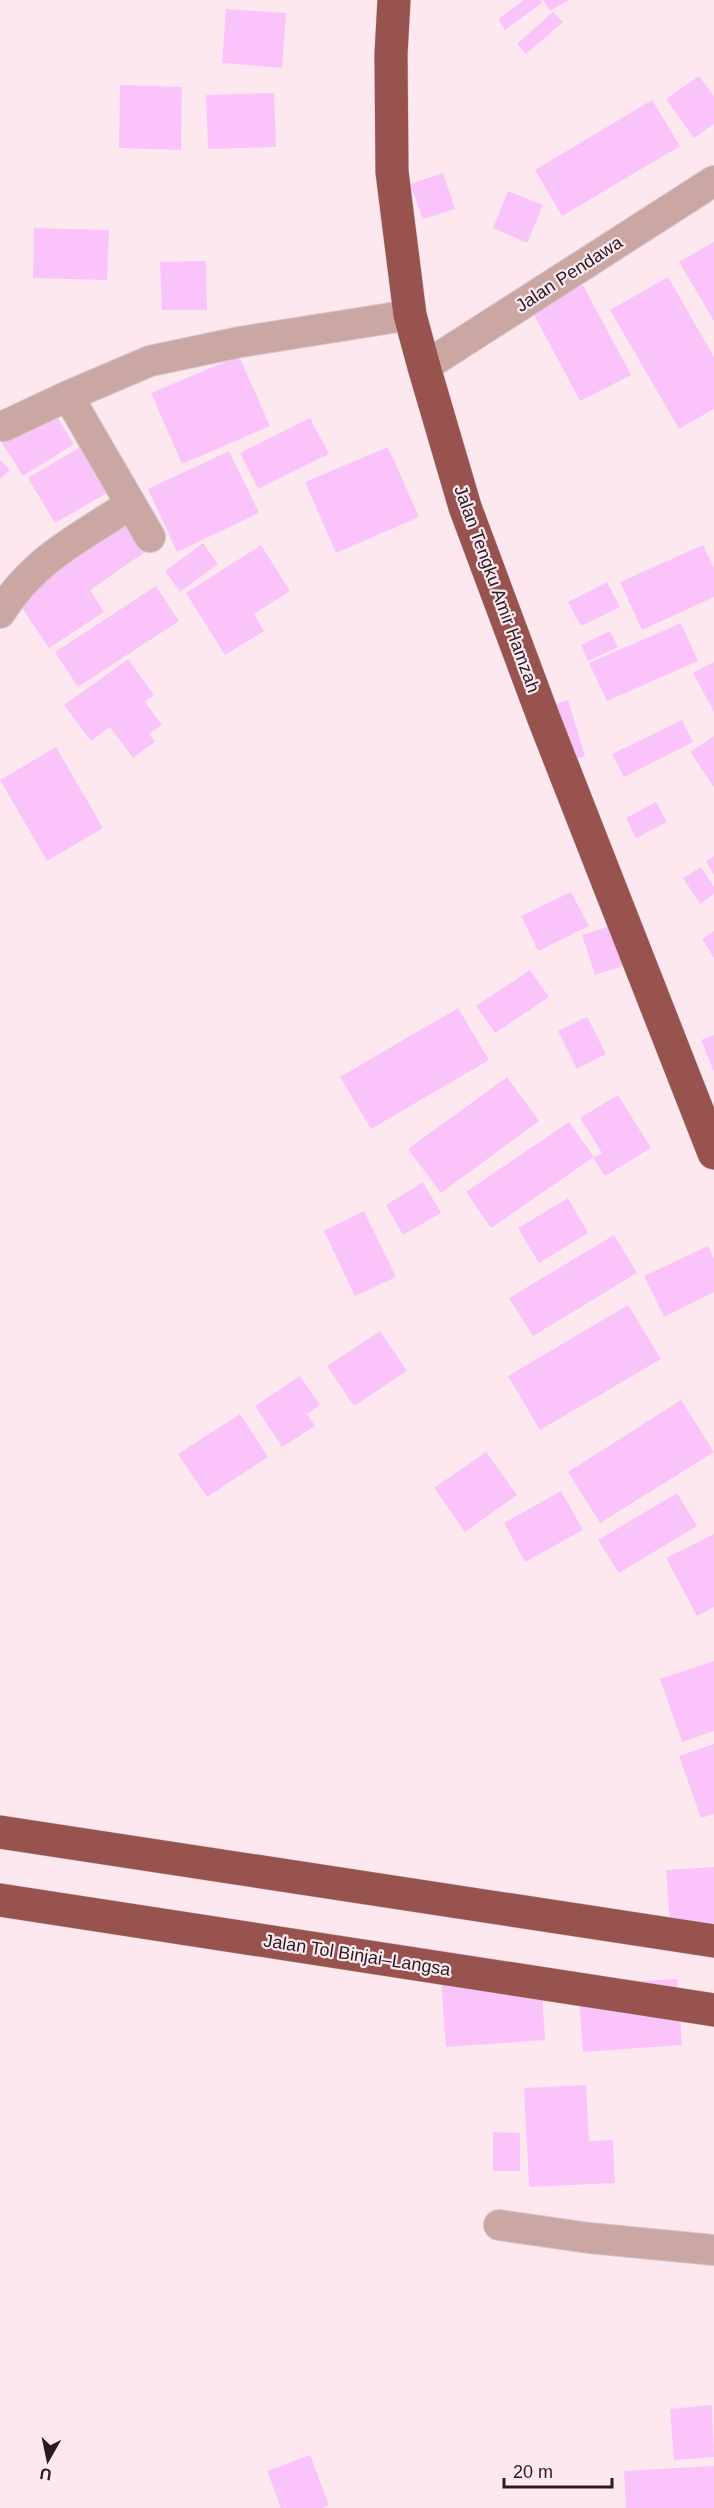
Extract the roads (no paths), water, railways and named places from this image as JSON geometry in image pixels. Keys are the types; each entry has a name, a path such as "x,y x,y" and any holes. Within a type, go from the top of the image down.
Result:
{"highway":[{"name":"Jalan Tengku Amir Hamzah","path":"394,0 391,54 392,172 410,315 424,367 465,507 544,719 714,1153"},
{"path":"0,1832 714,1941"},
{"name":"Jalan Tol Binjai–Langsa","path":"0,1900 714,2010"}],"street":[{"name":"Jalan Pendawa","path":"424,367 714,181"},
{"path":"4,426 150,362 193,351 410,315"},
{"path":"68,396 150,537"},
{"path":"0,613 25,579 44,561 131,504"},
{"path":"499,2225 589,2238 714,2250"}]}
